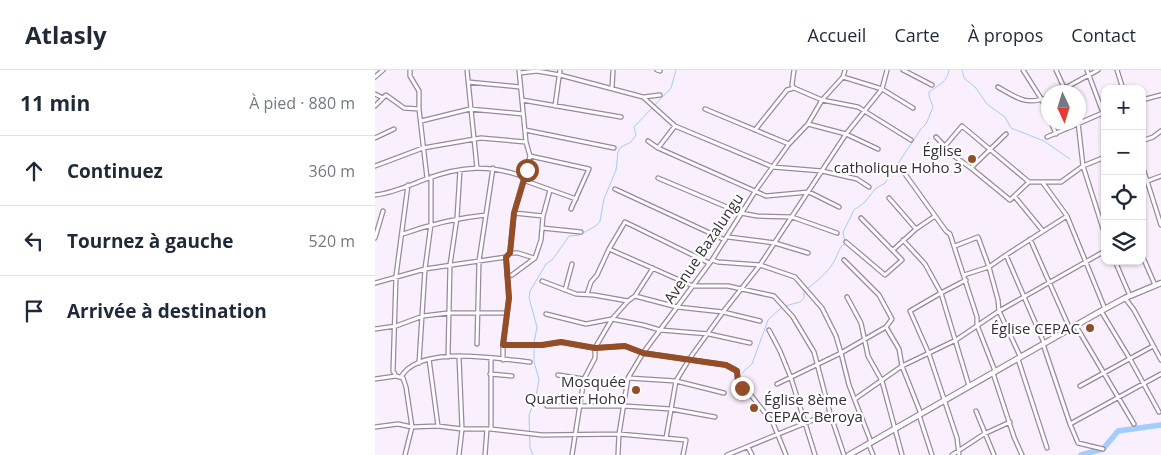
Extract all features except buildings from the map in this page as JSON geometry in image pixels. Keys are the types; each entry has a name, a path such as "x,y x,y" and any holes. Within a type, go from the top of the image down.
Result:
{"street":[{"path":"375,77 383,70"},
{"path":"467,70 477,168"},
{"path":"555,106 560,70"},
{"path":"612,88 613,70"},
{"path":"794,70 794,88"},
{"name":"Avenue Bazalungu","path":"618,455 619,434 628,378 659,330 711,262 756,190 789,144 808,124 823,100 843,77 845,70"},
{"path":"667,438 676,381 723,312 760,265 846,134 882,89 887,70"},
{"path":"903,70 932,85"},
{"path":"1023,70 1041,98"},
{"path":"1056,70 1062,85"},
{"path":"1087,70 1101,105"},
{"path":"1074,85 1098,70"},
{"path":"1117,70 1122,85"},
{"path":"408,71 419,92 423,148 429,178 431,224 425,269 419,363"},
{"path":"375,283 425,269 506,257 510,253 514,213 530,156 525,130 519,71 537,71 560,75 643,97 660,95"},
{"path":"843,77 882,89 913,108"},
{"path":"469,82 521,87"},
{"path":"998,87 1021,101 1041,100"},
{"path":"755,130 787,90 794,88 823,100 858,107 911,140"},
{"path":"375,94 383,98"},
{"path":"375,106 385,95 404,108 419,109"},
{"path":"1146,99 1161,95"},
{"path":"643,97 675,126 773,167 822,171 857,179 869,187"},
{"path":"522,100 621,117"},
{"path":"705,109 789,144"},
{"path":"421,121 470,110 523,114"},
{"path":"1086,120 1101,113"},
{"path":"808,124 846,134 878,150"},
{"path":"658,148 675,126"},
{"path":"945,146 962,126 1029,182 1061,182 1083,166 1101,159"},
{"path":"375,138 394,129"},
{"path":"525,130 614,148"},
{"path":"1054,130 1056,134"},
{"path":"1047,137 1065,130"},
{"path":"1079,130 1083,166 1101,222"},
{"path":"1146,140 1153,138 1161,131"},
{"path":"971,168 1006,134"},
{"path":"936,137 954,156 1009,200 1015,197 1029,182"},
{"path":"375,166 423,148 481,138 527,142"},
{"path":"648,141 658,148 767,196 809,192 839,206"},
{"path":"530,156 589,169 571,209"},
{"path":"477,344 479,261 493,168"},
{"path":"375,194 460,170 493,168 506,170 550,190 576,199"},
{"path":"448,357 450,265 457,218 460,170"},
{"path":"905,174 945,231 951,234 977,317 977,325 1022,455"},
{"path":"1146,181 1161,176"},
{"path":"658,178 741,214 792,217 837,233"},
{"path":"1043,182 1067,216 1103,310 1159,412"},
{"path":"396,376 393,371 397,276 408,186"},
{"path":"1146,187 1161,226"},
{"path":"615,189 727,238 775,243 808,253"},
{"path":"507,276 512,275 535,258 541,240 543,216 550,190"},
{"path":"1015,197 1043,231"},
{"path":"889,198 916,229"},
{"path":"375,238 383,211"},
{"path":"514,213 543,216"},
{"path":"403,234 431,224 457,218 486,215"},
{"path":"893,250 916,229 935,216"},
{"path":"964,275 989,267 1029,239 1067,216"},
{"path":"846,242 885,275 902,260 861,218"},
{"path":"587,294 591,282 597,276 609,249 625,222 711,262 760,265 795,277 821,308 837,336 849,385 871,444 873,455"},
{"path":"542,228 581,232"},
{"path":"955,246 978,238 989,267 999,311 1019,357 1047,448"},
{"path":"1029,239 1070,329"},
{"path":"903,240 925,264 941,293 969,386"},
{"path":"609,249 693,286 728,286 775,296 793,317 814,352 830,413 845,455"},
{"path":"510,253 518,253 535,258"},
{"path":"855,399 902,366 956,340 999,311 1101,253"},
{"path":"1006,255 1025,297 1078,443 1103,449"},
{"path":"503,360 509,298 506,257"},
{"path":"777,384 841,353 886,327 892,319 879,294 843,260"},
{"path":"565,290 572,264"},
{"path":"1146,264 1155,285"},
{"path":"1116,265 1134,310 1161,360"},
{"path":"572,455 584,379 595,358 595,348 612,319 635,296 653,268"},
{"path":"959,455 945,402 929,354 910,311 966,280"},
{"path":"542,282 577,294 629,301"},
{"path":"849,455 945,402 969,386 1103,310 1161,283"},
{"path":"635,296 677,307 723,312 760,321"},
{"path":"847,297 861,323 868,356 882,381 902,455"},
{"path":"375,329 396,326 423,316 448,313 507,313"},
{"path":"546,314 586,324 612,319 659,330 709,334 750,343"},
{"path":"1076,326 1134,424"},
{"path":"886,327 899,349 902,366 932,455"},
{"path":"769,330 781,351 791,378 815,455"},
{"path":"503,345 542,345 561,342 595,348 625,346 643,353 690,358 726,365 737,371 738,382 742,388 750,394 773,422 787,455"},
{"path":"1080,386 1153,346"},
{"path":"459,357 462,429 459,455"},
{"path":"401,377 405,370 429,359 459,357 530,362"},
{"path":"491,358 491,429"},
{"path":"429,359 438,426"},
{"path":"490,374 511,376"},
{"path":"1070,424 1161,374"},
{"path":"558,375 584,379"},
{"path":"375,379 401,377"},
{"path":"401,377 406,387 412,427 405,455"},
{"path":"628,378 676,381 724,393"},
{"path":"547,406 624,406 671,409 715,417"},
{"path":"976,410 994,455"},
{"path":"728,455 830,413"},
{"path":"952,455 984,434 1010,422"},
{"path":"375,427 398,424 412,427 438,426 462,429 491,429 542,435 619,434 667,438 686,440 683,455"},
{"path":"485,455 487,429"},
{"path":"748,447 752,455"}],"waterway":[{"path":"533,455 530,448 529,415 536,397 539,379 534,362 534,343 537,327 529,298 530,291 546,264 553,259 569,236 579,235 596,226 600,221 604,199 616,170 618,152 621,147 631,142 636,135 634,127 671,88 676,70"},
{"path":"785,306 800,302 804,298 804,291 832,265 845,243 843,232 854,210 865,202 875,189 885,183 926,124 933,107 929,92 944,81 949,70"},
{"path":"962,70 964,78 975,87 987,104 1005,117 1011,128 1044,141 1070,159"},
{"path":"742,373 752,364 768,320 782,307"},
{"path":"1081,455 1103,449 1118,431 1161,425"}],"place":[{"name":"Église catholique Hoho 3","path":"972,159"},
{"name":"Église CEPAC","path":"1090,328"},
{"name":"Mosquée Quartier Hoho","path":"636,390"},
{"name":"Église 8ème CEPAC Beroya","path":"754,408"}],"route":[{"path":"527,170 514,213 510,253 506,257 509,298 503,345 542,345 561,342 595,348 625,346 643,353 690,358 726,365 737,371 738,382 742,388"}]}
